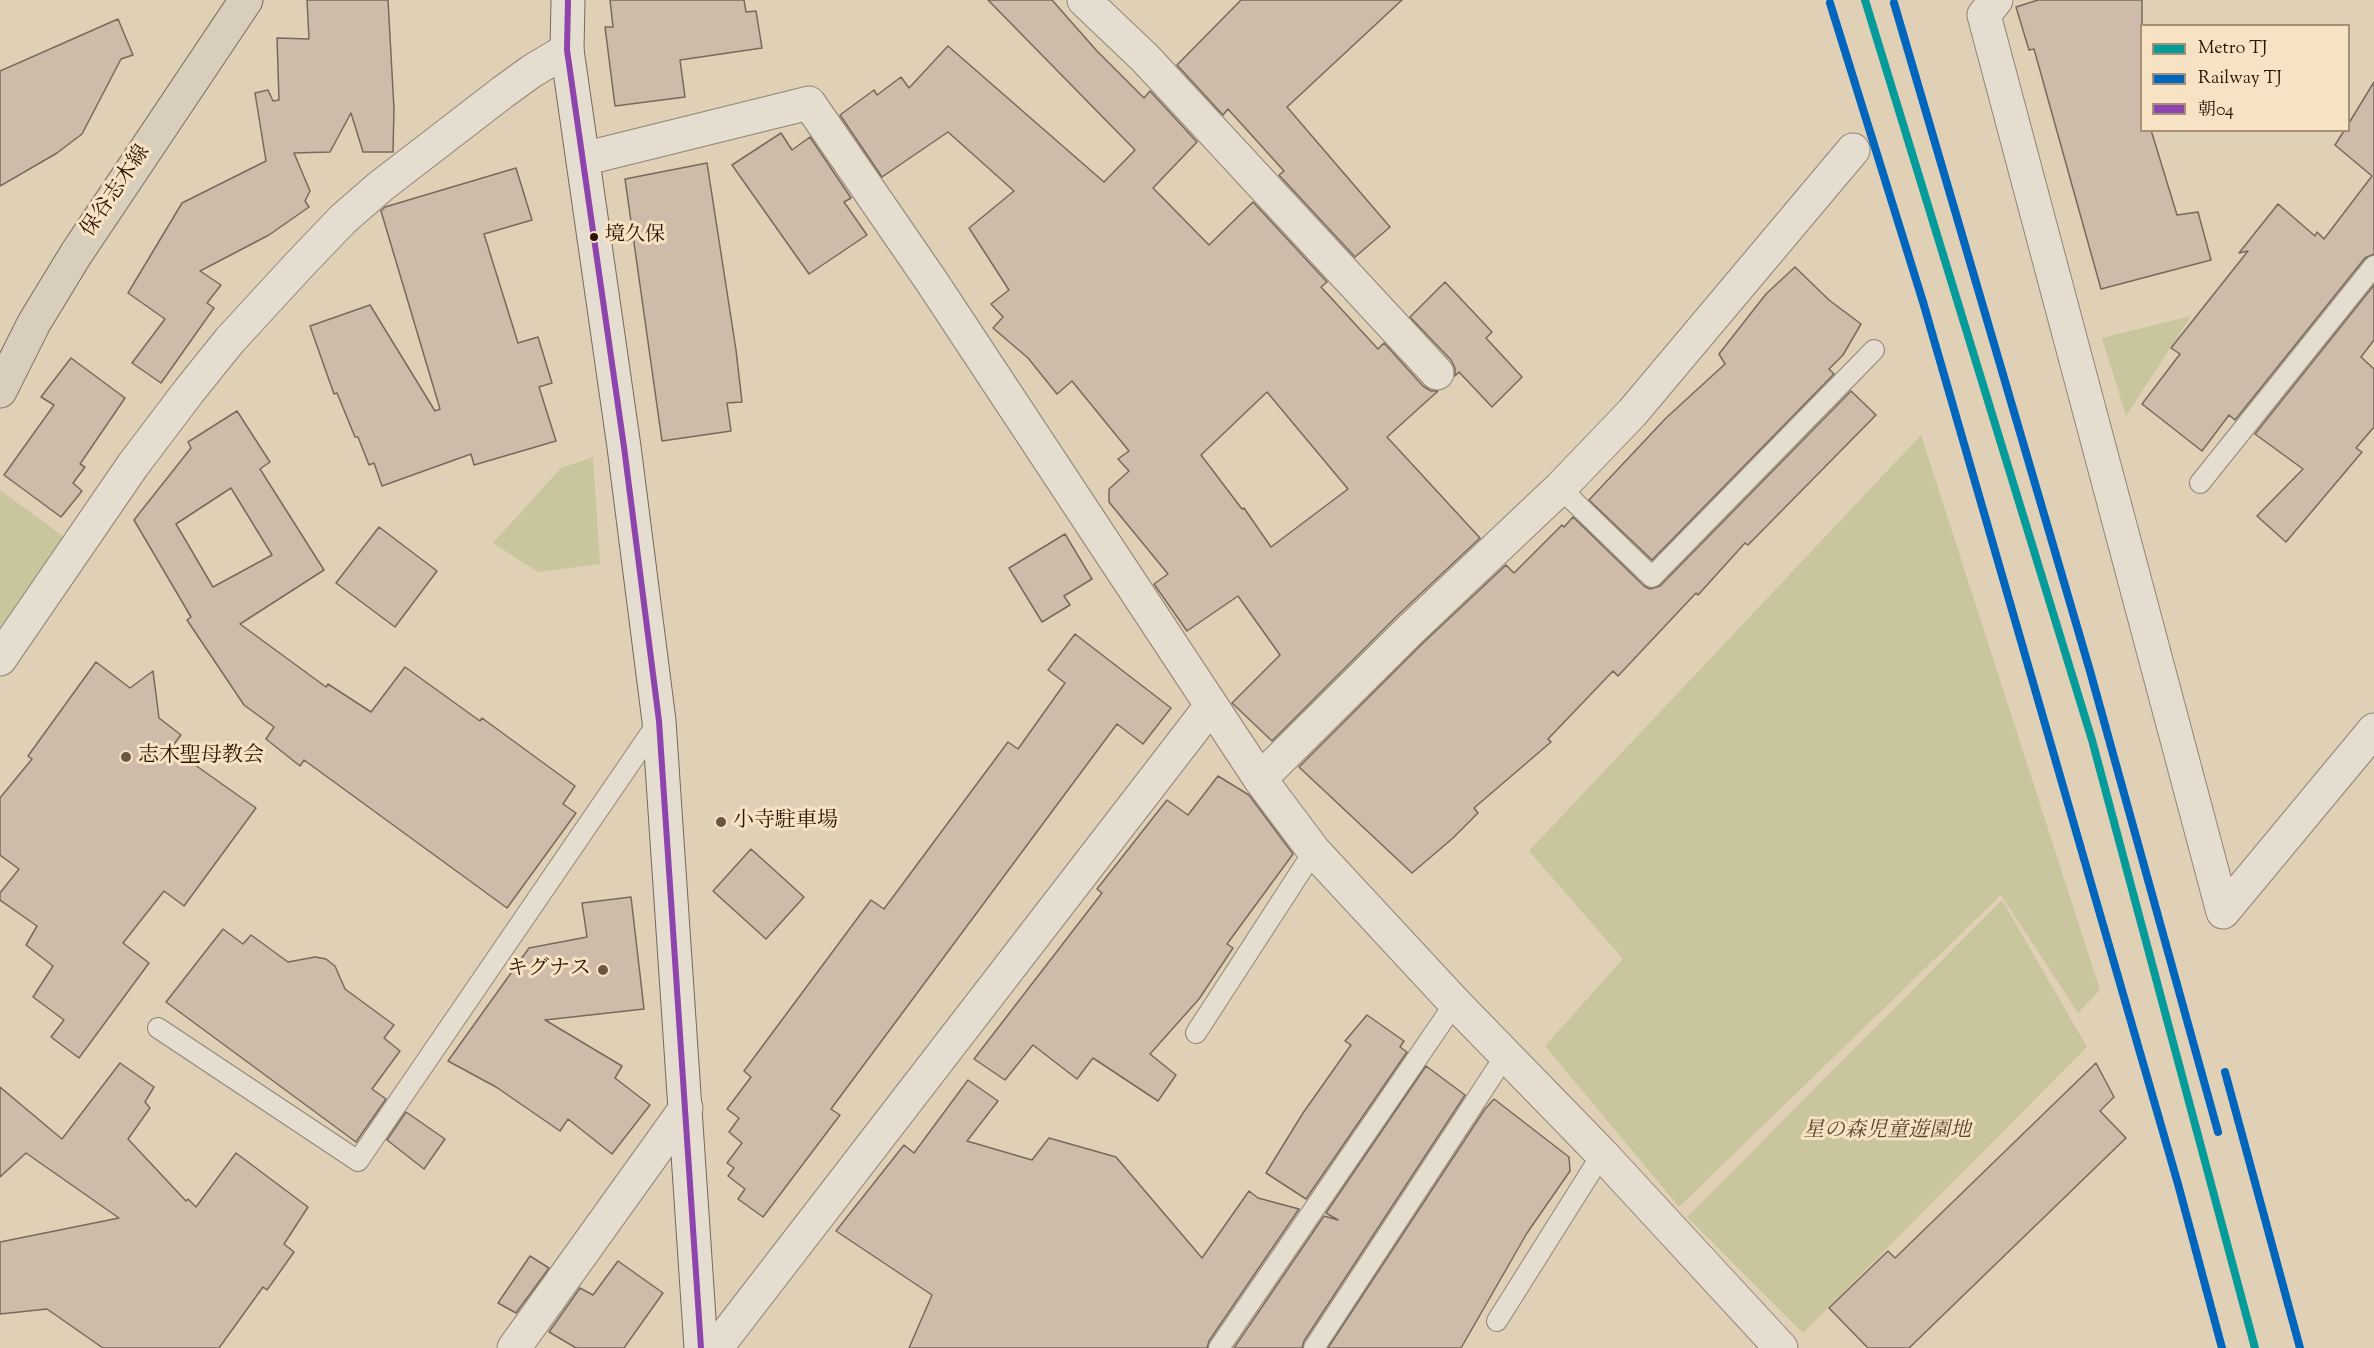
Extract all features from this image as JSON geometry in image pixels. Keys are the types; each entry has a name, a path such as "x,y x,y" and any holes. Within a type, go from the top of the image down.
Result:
{"main road":[{"name":"保谷志木線","path":"0,391 34,323 76,254 246,0"}],"street":[{"path":"567,0 567,50 624,447 659,721 701,1348"},
{"path":"1084,0 1145,58 1437,373"},
{"path":"1996,0 1984,15 2223,912 2374,730"},
{"path":"0,659 133,465 189,391 230,340 300,264 343,219 381,186 502,92 567,50"},
{"path":"583,159 809,103 932,282 1260,779 1314,851 1455,1004 1602,1154 1781,1348"},
{"path":"1260,779 1410,630 1560,488 1632,413 1853,150"},
{"path":"716,1348 1211,706"},
{"path":"514,1348 686,1108"}],"lane":[{"path":"2200,483 2374,266"},
{"path":"1560,488 1652,577 1874,350"},
{"path":"158,1028 358,1161 659,721"},
{"path":"1196,1032 1314,851"},
{"path":"1219,1348 1455,1004"},
{"path":"1314,1348 1506,1056"},
{"path":"1497,1321 1602,1154"}],"green space":[{"path":"2191,316 2126,416 2102,338"},
{"path":"1921,435 2100,990 2078,1013 2001,895 1679,1207 1545,1046 1623,959 1529,851"},
{"path":"593,457 600,564 538,572 493,543 561,468"},
{"path":"0,490 68,540 0,628"},
{"name":"星の森児童遊園地","path":"2002,900 2087,1047 1803,1333 1687,1217"}],"building":[{"path":"307,0 388,0 394,109 393,152 363,152 351,113 330,152 294,153 310,191 305,201 309,207 269,235 200,271 221,285 207,303 214,308 161,383 132,363 165,319 128,293 182,203 266,161 255,93 268,90 273,101 279,100 277,38 309,39"},
{"path":"610,0 744,0 746,12 756,11 762,48 680,60 685,97 615,106 605,27 613,27"},
{"path":"988,0 1052,0 1096,50 1144,98 1150,91 1197,142 1153,188 1209,245 1253,202 1327,282 1321,287 1378,349 1384,343 1423,386 1431,391 1438,391 1387,437 1480,538 1397,616 1272,741 1232,703 1280,655 1238,596 1187,631 1154,584 1168,574 1109,502 1109,489 1129,471 1118,459 1129,451 1072,381 1057,394 1028,358 993,328 1003,317 991,304 1009,290 969,228 1014,191 948,132 882,177 840,115 874,90 877,95 901,77 909,88 948,46 1104,182 1135,150","holes":["1267,392 1348,489 1271,547 1244,508 1242,509 1201,455"]},
{"path":"1241,0 1402,0 1287,107 1390,227 1355,257 1279,175 1284,171 1228,109 1223,115 1177,65"},
{"path":"2038,0 2142,0 2140,132 2152,132 2177,215 2198,212 2211,260 2101,289 2034,49 2029,50 2016,7"},
{"path":"118,19 133,55 121,59 82,134 57,153 0,186 0,71"},
{"path":"2374,82 2374,254 2365,258 2235,420 2229,415 2202,451 2142,404 2180,354 2171,348 2248,251 2239,253 2278,204 2315,236 2317,232 2324,239 2372,176 2335,145 2343,132 2350,132 2350,121"},
{"path":"781,133 792,150 810,137 851,198 844,202 867,235 809,274 732,165"},
{"path":"707,163 742,402 727,403 731,431 662,441 625,179"},
{"path":"516,168 532,220 484,234 518,343 538,337 552,383 539,387 556,441 474,465 471,454 382,486 374,463 369,465 337,393 334,394 310,326 370,305 435,411 440,409 381,211 385,207"},
{"path":"1795,267 1829,300 1861,324 1843,355 1829,369 1834,374 1652,560 1589,500 1666,418 1725,364 1719,354 1766,294"},
{"path":"1445,282 1492,332 1486,338 1522,377 1492,407 1459,372 1455,376 1455,368 1451,360 1410,317"},
{"path":"2374,285 2374,340 2361,357 2374,369 2374,427 2356,448 2362,452 2286,542 2257,516 2303,469 2255,434"},
{"path":"71,358 125,398 80,464 85,467 73,483 82,491 61,517 4,475 54,405 41,397"},
{"path":"1851,391 1876,415 1748,545 1745,543 1698,595 1696,593 1618,676 1613,671 1548,739 1551,742 1474,808 1478,813 1412,873 1299,767 1423,643 1506,565 1514,573 1573,517 1644,586 1650,589 1660,586"},
{"path":"237,411 270,462 260,469 324,570 240,624 326,687 328,684 371,712 405,667 480,721 482,718 575,786 563,804 576,813 507,908 304,760 300,766 266,739 274,727 244,705 187,620 191,617 134,520 191,448 188,442","holes":["231,488 272,555 213,587 176,524"]},
{"path":"379,527 437,571 395,627 336,583"},
{"path":"1065,534 1092,579 1064,596 1070,605 1042,622 1009,568"},
{"path":"1075,634 1171,708 1143,744 1117,724 831,1109 840,1115 763,1217 738,1199 745,1189 728,1176 734,1168 727,1163 742,1143 729,1132 739,1118 727,1109 751,1077 744,1071 871,900 884,909 1008,742 1018,749 1065,683 1048,670"},
{"path":"96,662 130,688 153,671 159,718 181,735 171,748 256,808 184,906 164,891 123,943 149,963 79,1058 51,1037 64,1020 33,997 53,966 26,945 37,926 0,900 0,893 19,869 0,855 0,798 32,759 28,756"},
{"path":"1218,776 1249,795 1293,854 1227,944 1233,948 1199,999 1150,1054 1176,1075 1158,1101 1093,1058 1077,1079 1033,1045 1005,1080 974,1059 1102,893 1097,889 1167,800 1188,815"},
{"path":"751,849 804,897 766,939 713,891"},
{"path":"631,897 644,1009 545,1020 622,1066 615,1078 650,1105 612,1154 568,1119 560,1131 496,1087 448,1061 529,948 587,937 582,903"},
{"path":"223,929 243,944 251,935 288,962 315,957 326,959 335,966 345,989 394,1025 384,1038 400,1051 372,1089 386,1099 356,1142 166,1002"},
{"path":"1367,1015 1404,1041 1400,1047 1407,1052 1306,1199 1266,1173 1303,1113 1351,1045 1345,1041"},
{"path":"120,1063 154,1087 145,1102 150,1108 128,1139 186,1201 188,1199 196,1207 236,1153 308,1207 284,1244 294,1252 267,1290 263,1287 219,1348 103,1348 47,1309 0,1314 0,1242 119,1218 26,1153 0,1177 0,1087 62,1139"},
{"path":"2096,1063 2114,1097 2100,1111 2126,1138 1909,1348 1868,1348 1829,1308 1888,1251 1895,1258"},
{"path":"1426,1066 1465,1095 1304,1341 1302,1348 1234,1348 1324,1216 1338,1220 1326,1213"},
{"path":"968,1080 998,1101 967,1141 1032,1160 1049,1138 1116,1157 1202,1258 1249,1191 1258,1198 1299,1209 1209,1341 1207,1348 909,1348 932,1295 836,1231 904,1145 914,1153"},
{"path":"1494,1099 1569,1157 1570,1171 1527,1233 1461,1348 1328,1348 1485,1109"},
{"path":"406,1112 445,1139 424,1169 387,1140"},
{"path":"530,1256 549,1268 516,1313 498,1303"},
{"path":"618,1261 663,1293 624,1348 576,1348 549,1332 580,1288 593,1295"}],"metro line":[{"name":"TJ","path":"1865,0 2092,740 2255,1348"}],"rail line":[{"name":"TJ","path":"1830,3 1923,302 2178,1184 2222,1348"},
{"name":"TJ","path":"1894,3 2090,671 2218,1132"},
{"name":"TJ","path":"2225,1072 2300,1348"}],"transit line":[{"name":"朝04","path":"568,0 567,50 624,447 659,721 701,1348"}],"place":[{"name":"境久保","path":"594,237"},
{"name":"志木聖母教会","path":"126,757"},
{"name":"小寺駐車場","path":"721,822"},
{"name":"キグナス","path":"603,970"}]}
